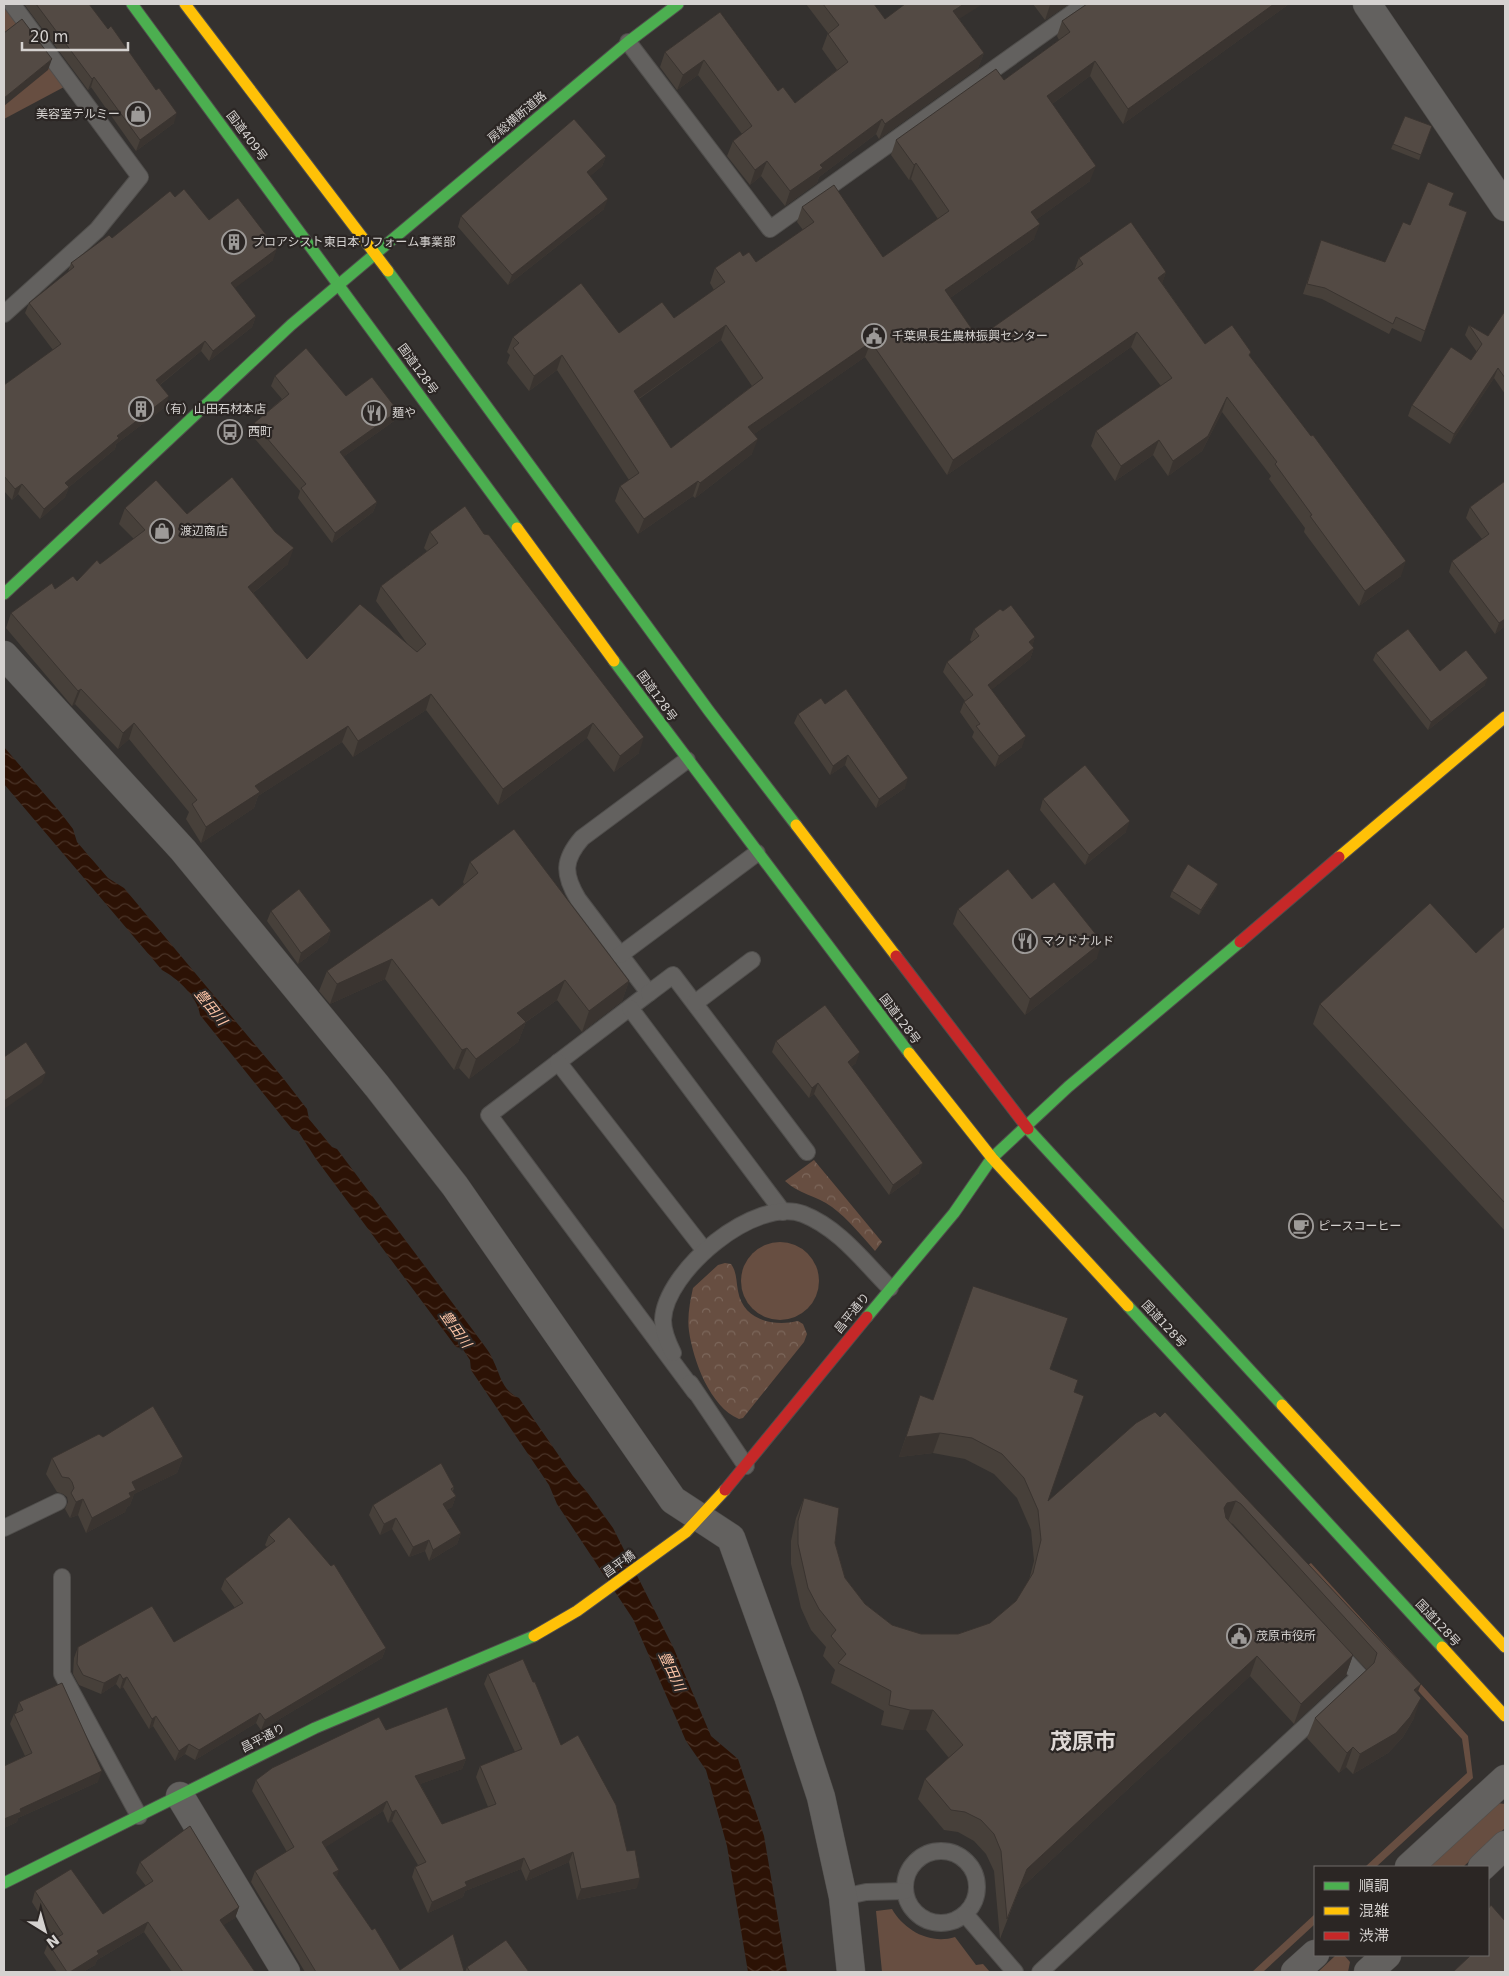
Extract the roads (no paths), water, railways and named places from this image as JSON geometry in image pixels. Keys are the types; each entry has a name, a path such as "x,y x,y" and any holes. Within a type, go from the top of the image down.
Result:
{"main road":[{"name":"国道409号","path":"132,4 340,285"},
{"path":"185,4 375,254 709,711 1026,1127 1505,1647"},
{"name":"房総横断道路","path":"375,254 628,42 678,4"},
{"path":"4,594 290,325 375,254"},
{"name":"国道128号","path":"340,285 687,760 938,1092 992,1158 1505,1716"},
{"name":"昌平通り","path":"700,1518 746,1466 890,1288 954,1213 992,1158 1068,1087 1505,717"},
{"name":"昌平橋","path":"542,1632 577,1611 677,1538 700,1518"},
{"name":"昌平通り","path":"4,1883 314,1728 542,1632"}],"street":[{"path":"1367,4 1505,207"},
{"path":"4,654 183,850 373,1081 455,1186 673,1500 731,1538 788,1696 821,1797 843,1897 851,1972"},
{"path":"1410,1866 1505,1779"},
{"path":"180,1796 286,1972"},
{"path":"1483,1866 1505,1845"},
{"path":"1296,1972 1314,1955"}],"lane":[{"path":"4,314 97,230 140,177 12,4"},
{"path":"628,42 770,229 1086,4"},
{"path":"649,993 578,899 569,883 567,868 570,852 582,838 687,760"},
{"path":"620,955 757,853"},
{"path":"695,1003 752,960"},
{"path":"746,1466 695,1392 489,1115 673,975 807,1152"},
{"path":"630,1008 783,1212"},
{"path":"558,1062 705,1251"},
{"path":"695,1392 668,1342 664,1320 669,1298 678,1280 705,1251 744,1223 774,1213 802,1214 827,1227 890,1288"},
{"path":"4,1528 58,1502"},
{"path":"62,1576 62,1674 139,1816"},
{"path":"1040,1972 1360,1676 1327,1640"},
{"path":"943,1851 955,1854 966,1860 973,1870 977,1882 977,1894 965,1914 944,1923 922,1918 911,1906 905,1891 906,1878 920,1858 931,1853 943,1851"},
{"path":"843,1897 866,1892 905,1891"},
{"path":"965,1914 1015,1972"}],"water":[{"name":"豊田川","path":"4,747 60,812 73,829 77,842 108,878 124,888 283,1078 307,1109 309,1119 332,1147 337,1149 485,1346 505,1387 519,1398 573,1476 613,1528 674,1649 711,1736 738,1759 764,1836 787,1972 748,1972 727,1846 706,1770 686,1741 633,1619 557,1504 549,1485 471,1370 470,1360 462,1348 456,1347 316,1159 298,1131 292,1129 200,1015 191,995 180,983 162,970 4,784"}],"place":[{"name":"美容室テルミー","path":"138,114"},
{"name":"プロアシスト東日本リフォーム事業部","path":"234,242"},
{"name":"千葉県長生農林振興センター","path":"874,336"},
{"name":"（有）山田石材本店","path":"141,409"},
{"name":"麺や","path":"374,413"},
{"name":"西町","path":"230,432"},
{"name":"渡辺商店","path":"162,531"},
{"name":"マクドナルド","path":"1025,941"},
{"name":"ピースコーヒー","path":"1301,1226"},
{"name":"茂原市役所","path":"1239,1636"}],"district":[{"name":"茂原市","path":"1083,1741"}]}
